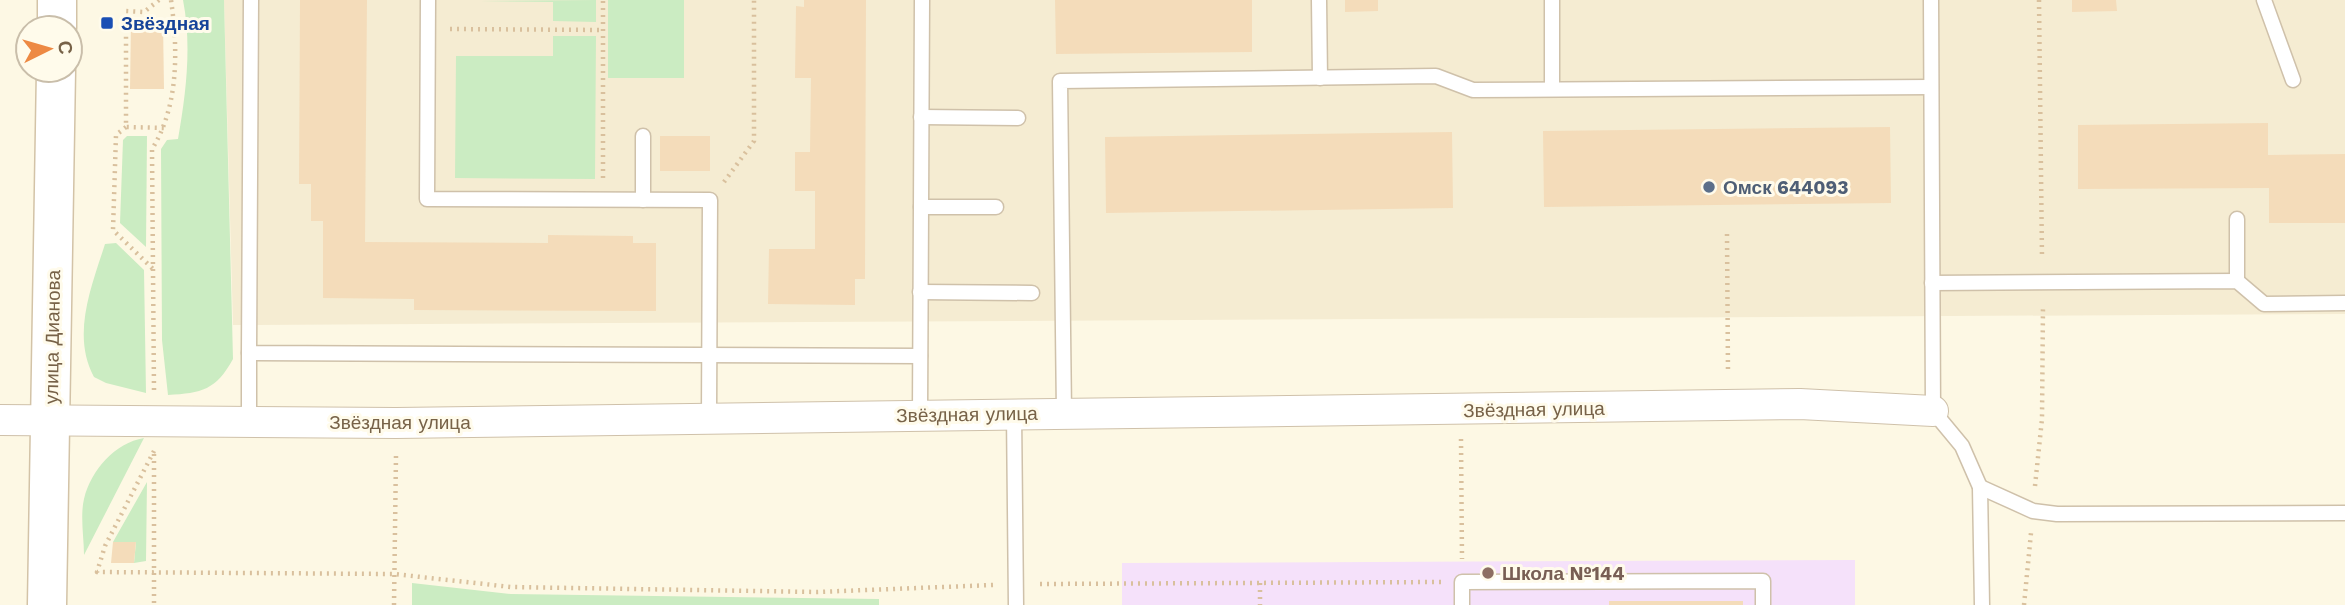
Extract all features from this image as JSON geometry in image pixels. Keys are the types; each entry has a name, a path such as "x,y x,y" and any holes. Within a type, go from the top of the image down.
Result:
{"main road":[{"name":"улица Дианова","path":"47,605 56,84"}],"street":[{"name":"Звёздная улица","path":"0,420 396,423 1800,404 1933,411"}],"lane":[{"path":"249,422 251,0"},
{"path":"428,0 427,199 710,200 709,417"},
{"path":"920,415 922,0"},
{"path":"1319,0 1320,78"},
{"path":"1552,0 1552,89"},
{"path":"1930,0 1933,411 1962,446 1980,487 1982,605"},
{"path":"2264,0 2293,80"},
{"path":"1065,413 1060,81 1436,76 1473,90 1931,87"},
{"path":"921,117 1018,118"},
{"path":"643,136 643,200"},
{"path":"921,207 996,207"},
{"path":"2237,219 2237,281"},
{"path":"1932,283 2237,281 2263,304 2345,303"},
{"path":"920,292 1032,293"},
{"path":"249,353 920,356"},
{"path":"1014,413 1016,605"},
{"path":"1980,487 2033,511 2057,514 2345,513"},
{"path":"1462,605 1462,582 1763,581 1763,605"}],"path":[{"path":"126,127 126,11 144,12 159,0"},
{"path":"154,605 152,149 166,128 172,96 175,30 171,0"},
{"path":"603,0 603,200"},
{"path":"710,200 754,141 754,0"},
{"path":"428,29 603,30"},
{"path":"153,270 113,230 116,135 126,127 166,128"},
{"path":"1727,234 1729,405"},
{"path":"154,451 106,546 97,572 154,570 394,574 511,587 817,592 1016,584 1462,582 1461,410"},
{"path":"394,605 396,423"},
{"path":"1260,583 1260,605"}],"shaded area":[{"path":"224,0 2345,0 2345,314 233,325"},
{"name":"Школа №144","path":"1855,560 1855,605 1122,605 1122,563"}],"green space":[{"path":"183,0 224,0 233,359 220,377 207,388 168,395 162,340 161,149 167,140 178,139 181,122 187,52"},
{"path":"596,0 596,22 553,21 553,2 480,1"},
{"path":"608,0 684,0 684,78 608,78"},
{"path":"553,36 596,36 595,179 455,178 456,56 553,56"},
{"path":"127,136 147,136 146,247 120,223 123,140"},
{"path":"116,243 144,270 146,393 106,383 94,377 87,361 84,327 90,293 105,244"},
{"path":"144,438 84,555 83,506 92,478 114,452"},
{"path":"147,482 146,561 134,563 136,542 113,542"},
{"path":"412,583 511,594 879,599 879,605 412,605"}],"building":[{"path":"300,0 367,0 365,242 548,243 548,235 633,236 633,243 656,243 656,311 414,310 414,299 323,298 323,221 311,221 311,184 299,184"},
{"path":"804,0 866,0 865,279 855,279 855,305 768,304 769,249 815,249 815,191 795,191 795,152 810,152 811,78 795,78 796,6 804,7"},
{"path":"1055,0 1252,0 1252,52 1056,54"},
{"path":"1345,0 1378,0 1378,11 1345,12"},
{"path":"2072,0 2116,0 2117,11 2072,12"},
{"path":"131,21 163,22 164,89 130,89"},
{"path":"2268,123 2268,155 2345,154 2345,223 2269,223 2269,188 2078,189 2078,125"},
{"path":"1890,127 1891,203 1544,207 1543,131"},
{"path":"1452,132 1453,208 1106,213 1105,137"},
{"path":"660,136 710,136 710,171 660,171"},
{"path":"113,542 136,542 134,563 111,563"},
{"path":"1609,601 1743,601 1743,605 1609,605"}],"place":[{"name":"Звёздная","path":"107,23"},
{"name":"Омск 644093","path":"1709,187"},
{"name":"Школа №144","path":"1488,573"}]}
